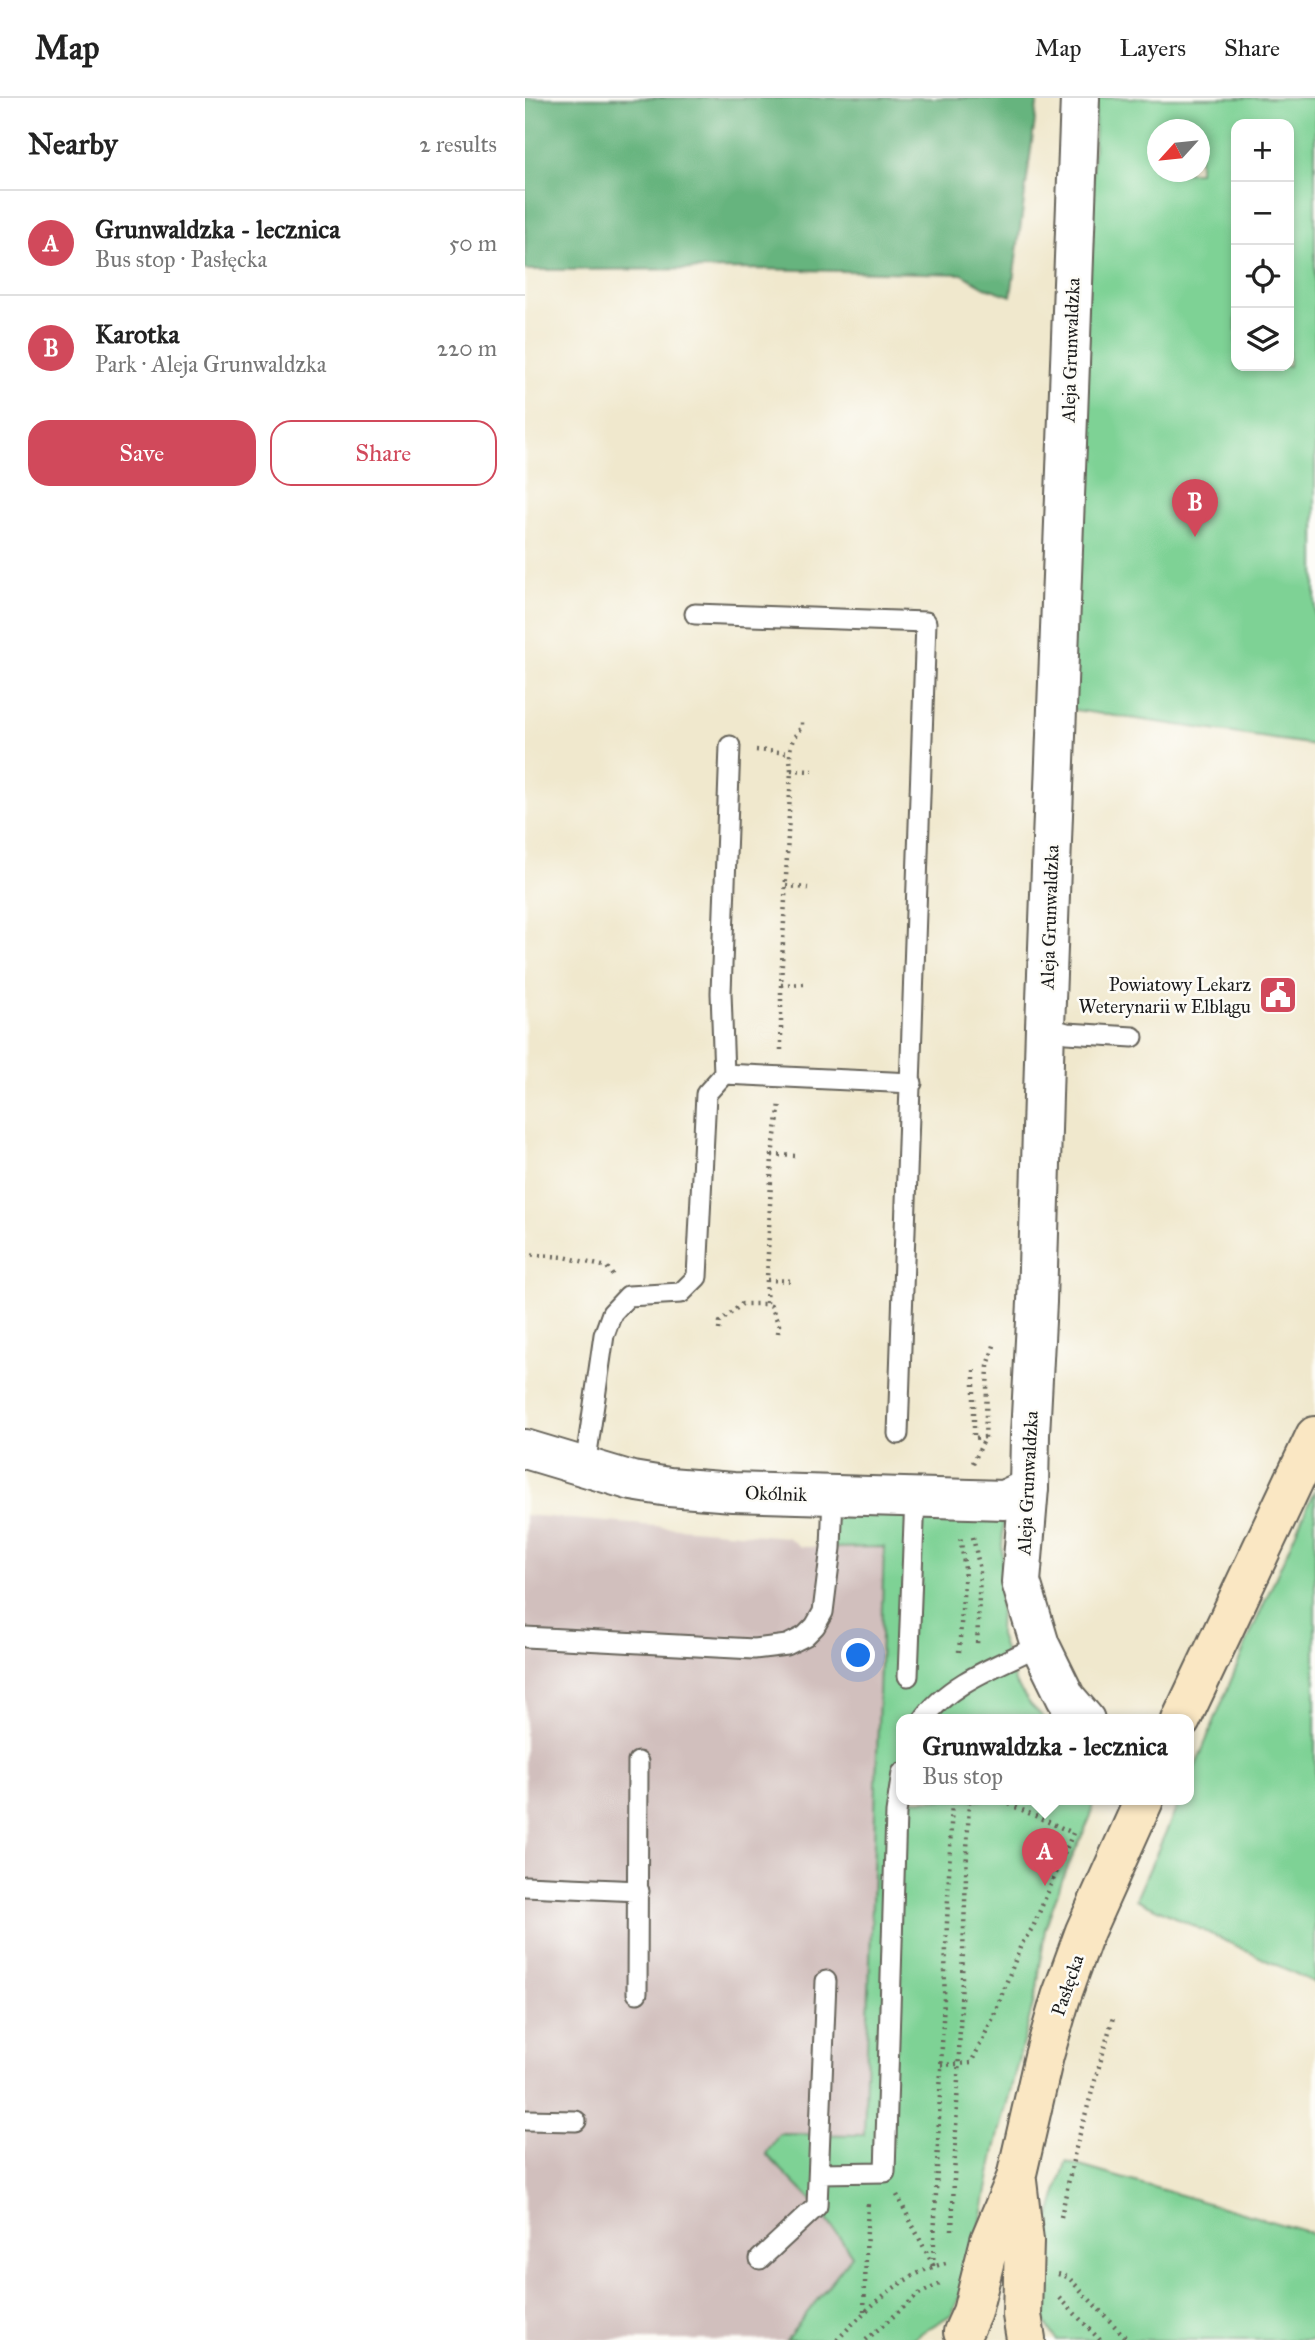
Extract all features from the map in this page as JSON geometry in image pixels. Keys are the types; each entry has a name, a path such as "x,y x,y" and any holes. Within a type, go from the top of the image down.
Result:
{"main road":[{"path":"1184,1714 1315,1436"},
{"name":"Pasłęcka","path":"951,2336 972,2312 990,2241 1017,2178 1044,2056 1061,1997 1086,1931 1142,1805"},
{"name":"Pasłęcka","path":"1017,2178 1024,2241 1022,2315 1027,2340"},
{"path":"951,2336 984,2330 1027,2340"}],"street":[{"name":"Aleja Grunwaldzka","path":"1080,98 1029,1488 1021,1581 1040,1645 1066,1698 1080,1714"},
{"name":"Okólnik","path":"525,1449 632,1481 733,1492 1004,1500 1029,1488"}],"lane":[{"path":"695,614 926,622 898,1434"},
{"path":"585,1467 604,1335 612,1313 628,1296 681,1293 697,1277 706,1094 724,1074 721,993 730,746"},
{"path":"1045,1027 1067,1033 1133,1037"},
{"path":"724,1074 912,1083"},
{"path":"525,1637 754,1649 787,1645 805,1636 823,1612 831,1548 833,1494"},
{"path":"908,1676 915,1497"},
{"path":"928,1714 943,1697 976,1676 1040,1645"},
{"path":"637,1993 638,1762"},
{"path":"819,2173 876,2172 897,1805"},
{"path":"525,1886 639,1891"},
{"path":"760,2259 817,2206 826,1980"},
{"path":"525,2120 576,2121"}],"path":[{"path":"781,1077 790,754 792,737 802,727 802,720"},
{"path":"791,770 813,771"},
{"path":"786,886 808,888"},
{"path":"782,985 804,984"},
{"path":"766,1304 772,1154 798,1156"},
{"path":"525,1254 564,1256 607,1267 628,1296"},
{"path":"767,1280 794,1281"},
{"path":"719,1330 720,1322 742,1304 766,1304 771,1306 779,1325 778,1333"},
{"path":"971,1468 985,1437 988,1366"},
{"path":"974,1370 974,1438 985,1437"},
{"path":"970,1532 975,1541 980,1570 976,1676"},
{"path":"957,1688 965,1569 960,1536"},
{"path":"933,2266 952,1805"},
{"path":"951,2235 969,1805"},
{"path":"941,2065 971,2063 992,2020 1021,1945 1033,1927 1073,1833 1011,1805"},
{"path":"1060,2218 1075,2151 1114,2014"},
{"path":"876,2172 933,2266"},
{"path":"864,2312 876,2172"},
{"path":"947,2272 950,2261"},
{"path":"837,2340 864,2312 899,2284 933,2266"},
{"path":"1048,2272 1068,2277 1128,2340"},
{"path":"866,2340 919,2294 944,2282"}],"shaded area":[{"path":"525,1515 787,1537 800,1547 884,1546 864,2136 820,2136 766,2154 817,2206 852,2255 786,2340 525,2340"}],"green space":[{"path":"525,98 1038,98 1011,296 985,287 962,274 759,269 525,270"},
{"path":"1096,98 1315,98 1315,745 1067,709"},
{"path":"1315,1489 1315,1983 1136,1899 1178,1805 1194,1805 1194,1770"},
{"path":"833,1495 1004,1500 999,1635 1016,1684 1040,1714 896,1714 896,1805 1092,1805 1091,1816 1064,1875 1045,1929 1037,1989 995,2149 971,2272 952,2314 910,2340 786,2340 852,2255 817,2206 766,2154 779,2134 864,2135 884,1547 831,1548"},
{"path":"1066,2162 1315,2234 1315,2340 1056,2340 1039,2311 1038,2256"}],"place":[{"name":"Karotka","path":"1195,537"},
{"name":"Powiatowy Lekarz Weterynarii w Elblągu","path":"1278,995"},
{"name":"Grunwaldzka - lecznica","path":"1045,1886"}]}
